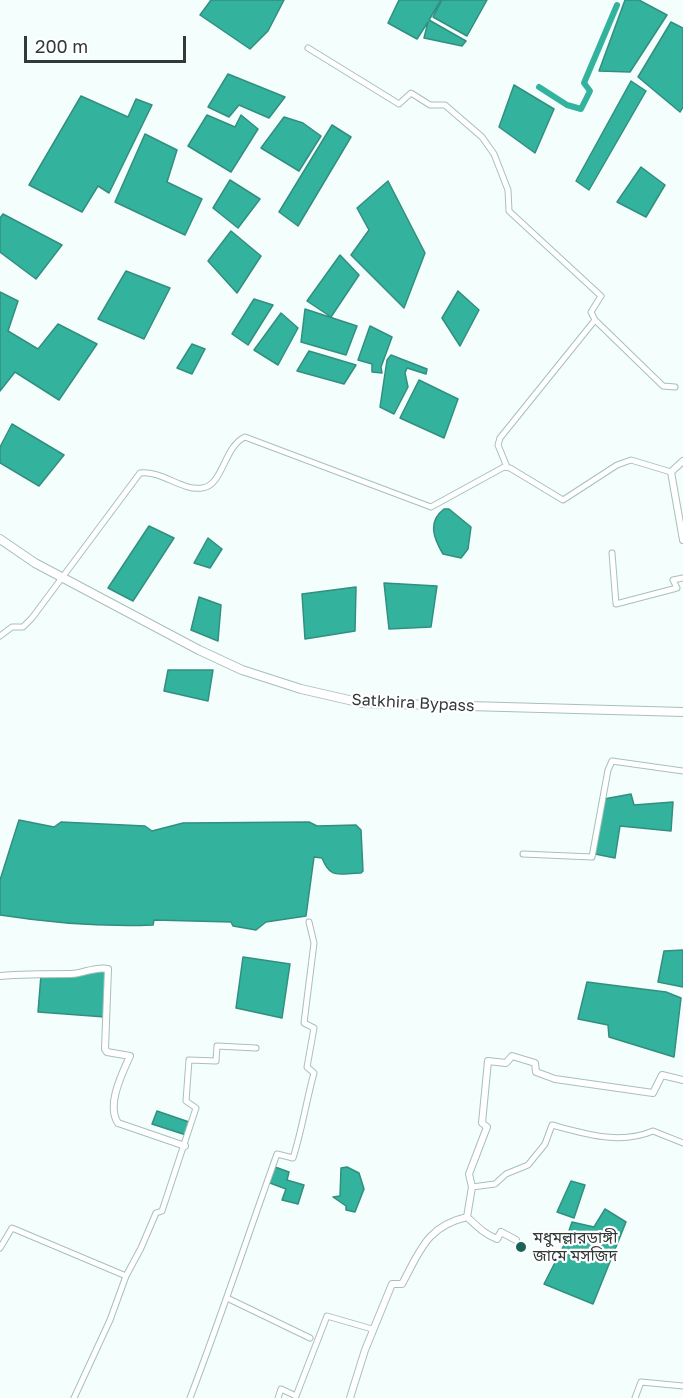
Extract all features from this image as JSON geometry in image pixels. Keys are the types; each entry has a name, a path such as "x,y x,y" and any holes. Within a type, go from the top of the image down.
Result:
{"highway":[{"name":"Satkhira Bypass","path":"0,539 35,563 199,650 242,670 301,689 362,703 683,712"}],"street":[{"path":"308,48 399,104 411,93 429,105 445,105 465,120 482,136 494,154 508,190 509,211 601,296 591,312 595,320 663,386 675,387"},
{"path":"595,320 500,438 498,445 507,467 563,500 617,465 631,460 671,472"},
{"path":"0,636 12,627 23,627 63,577 140,472 149,472 193,488 204,488 213,483 231,449 245,437 355,477 428,507 435,506 507,467"},
{"path":"671,472 683,462"},
{"path":"671,472 683,540"},
{"path":"612,553 616,604 677,588 673,580 683,578"},
{"path":"524,855 592,857 608,771 612,761 683,771"},
{"path":"190,1398 277,1154 293,1158 302,1130 303,1113 314,1073 307,1067 314,1029 304,1023 314,943 309,922"},
{"path":"0,976 59,972 73,974 91,969 108,969 105,1049 107,1052 130,1056 121,1076 113,1109 115,1118 118,1123 185,1146"},
{"path":"74,1398 110,1320 126,1276 156,1213 162,1211 185,1146 196,1108 186,1101 189,1060 216,1060 218,1046 256,1048"},
{"path":"516,1240 501,1232 497,1239 489,1236 475,1227 467,1217 472,1187 469,1174 487,1127 482,1123 488,1061 506,1063 512,1056 535,1063 536,1072 555,1079 653,1093 662,1075 683,1080"},
{"path":"472,1187 495,1184 506,1174 528,1165 545,1144 552,1125 579,1132 630,1139 653,1131 683,1143"},
{"path":"350,1398 392,1284 402,1284 425,1240 453,1220 467,1217"},
{"path":"0,1248 12,1228 126,1276"},
{"path":"227,1298 310,1338"},
{"path":"278,1398 282,1389 296,1396 327,1316 372,1329 370,1339"},
{"path":"635,1398 641,1382 683,1386"}],"shaded area":[{"path":"211,0 284,0 268,31 250,49 200,15"},
{"path":"399,0 441,0 429,20 466,41 462,46 424,38 428,22 417,39 388,23"},
{"path":"442,0 487,0 467,36 433,17"},
{"path":"625,0 639,0 667,15 630,72 599,71"},
{"path":"671,22 683,28 683,107 680,112 638,77"},
{"path":"228,74 285,97 269,118 239,105 229,117 208,107"},
{"path":"631,81 646,91 589,190 576,181"},
{"path":"514,85 554,109 535,153 499,127"},
{"path":"81,96 128,117 136,99 152,105 109,193 98,186 82,212 29,185"},
{"path":"207,115 235,127 241,115 258,129 231,172 188,146"},
{"path":"284,117 303,123 321,136 299,171 261,148"},
{"path":"332,125 351,137 298,226 279,212"},
{"path":"145,134 177,150 167,182 202,199 185,235 115,202"},
{"path":"641,167 665,185 646,217 617,202"},
{"path":"230,180 260,199 238,228 213,208"},
{"path":"388,181 425,253 404,308 351,255 369,230 357,208"},
{"path":"3,214 62,245 36,279 0,252 0,218"},
{"path":"231,231 261,256 237,293 208,261"},
{"path":"340,255 359,275 331,317 307,301"},
{"path":"126,271 170,288 144,339 98,319"},
{"path":"458,291 479,310 460,346 442,318"},
{"path":"0,292 18,301 8,331 38,349 58,324 97,344 59,400 15,372 0,391"},
{"path":"254,299 273,305 248,345 232,334"},
{"path":"305,309 357,326 346,355 301,342"},
{"path":"281,313 298,328 278,365 254,350"},
{"path":"370,326 392,337 381,367 382,373 372,372 372,364 358,360"},
{"path":"192,344 205,349 192,374 177,368"},
{"path":"309,351 356,365 344,384 297,371"},
{"path":"391,355 427,369 426,374 407,368 405,373 408,387 394,414 380,407 387,360"},
{"path":"419,380 458,399 444,438 400,418"},
{"path":"12,424 64,455 39,486 0,463 0,447"},
{"path":"444,509 449,509 471,527 468,549 461,558 443,554 435,537 435,519"},
{"path":"149,526 174,538 133,601 108,588"},
{"path":"208,538 222,549 210,568 194,563"},
{"path":"384,583 437,586 431,627 389,629"},
{"path":"356,587 355,631 305,639 302,594"},
{"path":"199,597 221,605 218,641 191,630"},
{"path":"168,670 213,670 208,701 164,691"},
{"path":"631,794 634,805 673,802 671,831 620,826 615,858 595,854 604,799"},
{"path":"19,820 54,827 61,822 145,826 152,831 183,823 309,822 317,826 356,825 361,830 363,871 336,874 329,870 322,858 314,857 306,916 266,922 256,930 233,926 231,922 154,920 153,925 96,925 0,915 0,880"},
{"path":"683,950 683,987 658,982 664,951"},
{"path":"243,957 290,964 282,1018 236,1008"},
{"path":"105,971 105,1017 38,1012 41,975"},
{"path":"587,982 666,992 681,998 674,1057 609,1037 608,1025 578,1019"},
{"path":"157,1111 189,1122 186,1135 152,1124"},
{"path":"275,1167 289,1172 287,1180 304,1185 298,1204 282,1200 286,1189 270,1183"},
{"path":"347,1167 359,1173 364,1189 355,1212 346,1210 346,1206 333,1197 340,1196 341,1168"},
{"path":"571,1181 585,1185 574,1218 557,1212"},
{"path":"605,1209 626,1222 593,1304 544,1284 564,1245 572,1222 594,1227"}],"waterway":[{"path":"539,87 567,105 581,109 590,91 584,83 617,5"}],"place":[{"name":"মধুমল্লারডাঙ্গী জামে মসজিদ","path":"521,1247"}]}
